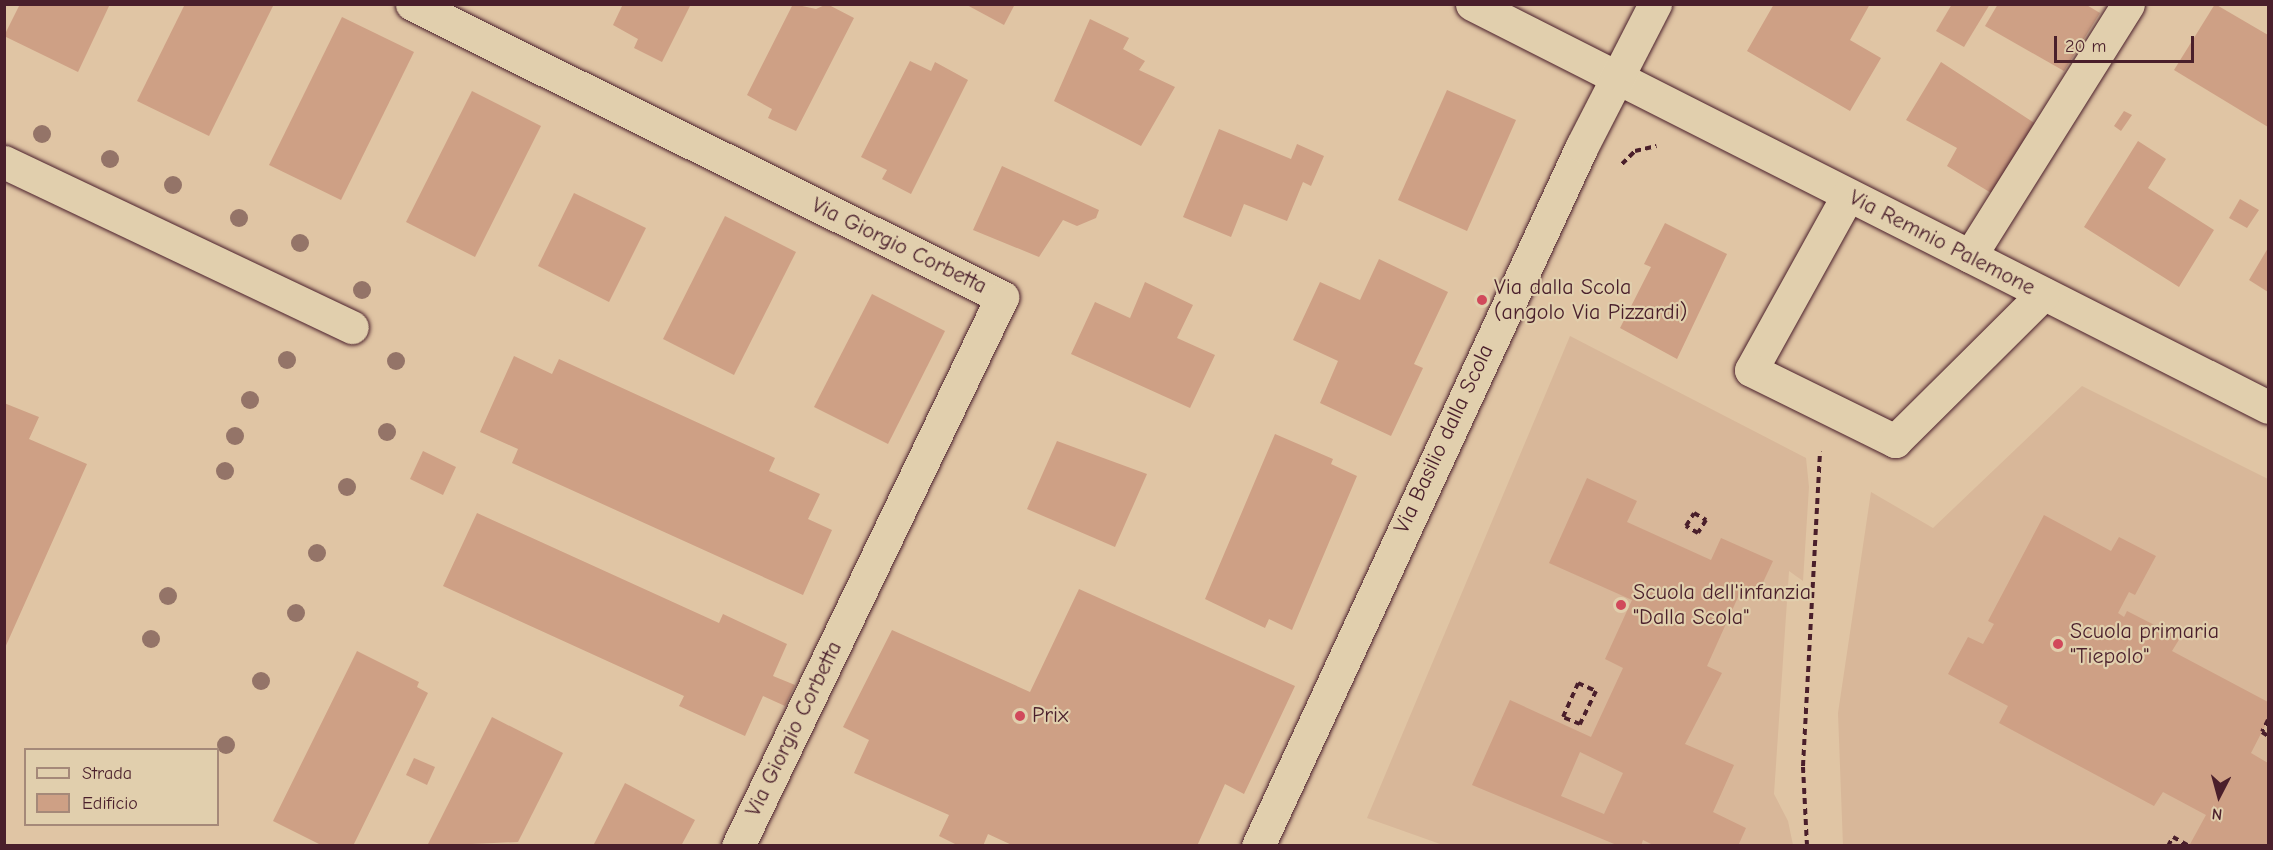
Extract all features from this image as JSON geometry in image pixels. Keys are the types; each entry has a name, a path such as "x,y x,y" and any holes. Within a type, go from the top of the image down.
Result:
{"street":[{"name":"Via Giorgio Corbetta","path":"412,4 1002,297 738,846"},
{"name":"Via Remnio Palemone","path":"1472,4 1615,81 1848,195 2268,407"},
{"name":"Via Basilio dalla Scola","path":"1258,846 1615,81 1655,4"},
{"path":"1970,256 2128,4"},
{"path":"4,162 352,327"},
{"path":"1848,195 1751,370 1895,441 2043,294"}],"path":[{"path":"1808,846 1803,766 1823,405"},
{"path":"1694,513 1706,520 1698,533 1686,526 1694,513"},
{"path":"1578,683 1596,691 1580,724 1563,717 1578,683"},
{"path":"2268,720 2262,732 2268,736"},
{"path":"2168,846 2173,837 2189,846"}],"shaded area":[{"name":"Scuola dell'infanzia \"Dalla Scola\"","path":"1570,336 1806,458 1809,487 1803,581 1789,571 1774,794 1788,821 1793,845 1443,845 1367,818"},
{"name":"Scuola primaria \"Tiepolo\"","path":"2082,386 2268,479 2268,845 1843,846 1838,713 1871,492 1933,528"}],"building":[{"path":"20,4 110,4 78,72 4,36"},
{"path":"185,4 274,4 209,136 137,101"},
{"path":"623,4 691,4 662,62 634,48 638,39 613,25"},
{"path":"793,4 816,9 827,4 854,18 796,131 768,118 772,109 747,95"},
{"path":"965,4 1015,4 1004,25"},
{"path":"1774,4 1870,4 1850,40 1881,58 1850,111 1747,51"},
{"path":"1952,4 1990,4 1964,47 1936,31"},
{"path":"1998,4 2085,4 2100,13 2064,71 1985,26"},
{"path":"2215,4 2268,35 2268,127 2174,70"},
{"path":"342,17 414,52 341,200 269,165"},
{"path":"1090,19 1129,38 1123,49 1145,61 1139,70 1175,87 1141,146 1054,101"},
{"path":"910,61 931,71 935,62 968,80 911,194 882,179 887,170 861,157"},
{"path":"1941,62 2039,126 1996,196 1947,166 1957,148 1906,120"},
{"path":"1447,90 1516,120 1467,231 1398,200"},
{"path":"472,91 541,126 475,257 406,222"},
{"path":"2124,111 2132,115 2121,131 2114,126"},
{"path":"1219,129 1291,159 1297,144 1324,156 1311,186 1303,182 1287,221 1244,204 1231,237 1183,217"},
{"path":"2138,141 2166,159 2148,188 2214,230 2179,287 2084,227"},
{"path":"1002,166 1099,210 1096,218 1077,226 1063,220 1039,257 973,230"},
{"path":"574,193 646,228 609,302 538,266"},
{"path":"2240,199 2259,210 2247,228 2229,218"},
{"path":"725,216 796,252 734,375 663,339"},
{"path":"1665,223 1727,254 1677,359 1620,328 1651,267 1644,264"},
{"path":"2268,248 2268,292 2249,280"},
{"path":"1379,259 1448,292 1414,364 1423,368 1391,436 1320,403 1338,361 1293,340 1320,282 1360,300"},
{"path":"1145,282 1193,305 1177,338 1215,355 1190,408 1071,354 1095,302 1130,318"},
{"path":"872,294 945,331 888,444 814,407"},
{"path":"514,356 552,374 559,359 775,458 769,471 820,494 808,519 832,530 803,595 512,463 518,449 480,432"},
{"path":"4,403 39,417 29,439 87,464 4,650"},
{"path":"1275,434 1333,459 1331,464 1357,476 1292,630 1269,619 1265,628 1205,599"},
{"path":"1057,441 1147,474 1115,547 1027,509"},
{"path":"423,451 456,467 443,495 410,479"},
{"path":"1587,478 1637,501 1627,522 1711,560 1721,538 1773,561 1758,593 1743,586 1707,666 1722,673 1685,744 1734,765 1713,812 1746,828 1738,846 1655,846 1643,840 1641,846 1619,846 1472,785 1510,700 1591,737 1623,668 1605,659 1632,600 1549,563","holes":["1580,752 1623,773 1604,814 1561,796"]},
{"path":"477,513 719,623 723,614 787,644 773,676 795,685 785,706 763,696 745,736 679,706 684,696 443,586"},
{"path":"2044,515 2111,551 2119,537 2156,556 2135,595 2129,592 2118,613 2124,617 2127,611 2180,638 2172,651 2268,702 2268,720 2251,753 2268,763 2268,846 2189,846 2206,815 2163,792 2154,806 1999,723 2008,706 1948,674 1968,637 1983,644 1994,624 1988,621"},
{"name":"Prix","path":"1079,589 1295,686 1244,794 1225,784 1197,846 1014,846 988,834 983,846 959,846 939,836 949,815 854,773 869,740 843,727 892,630 1030,692"},
{"path":"357,651 419,682 417,687 428,693 353,846 323,846 273,821"},
{"path":"492,717 563,753 518,842 427,846"},
{"path":"414,758 435,767 427,785 406,775"},
{"path":"625,783 695,820 681,846 593,846"}],"place":[{"name":"Via dalla Scola (angolo Via Pizzardi)","path":"1482,300"},
{"name":"Scuola dell'infanzia \"Dalla Scola\"","path":"1621,605"},
{"name":"Scuola primaria \"Tiepolo\"","path":"2058,644"},
{"name":"Prix","path":"1020,716"}]}
